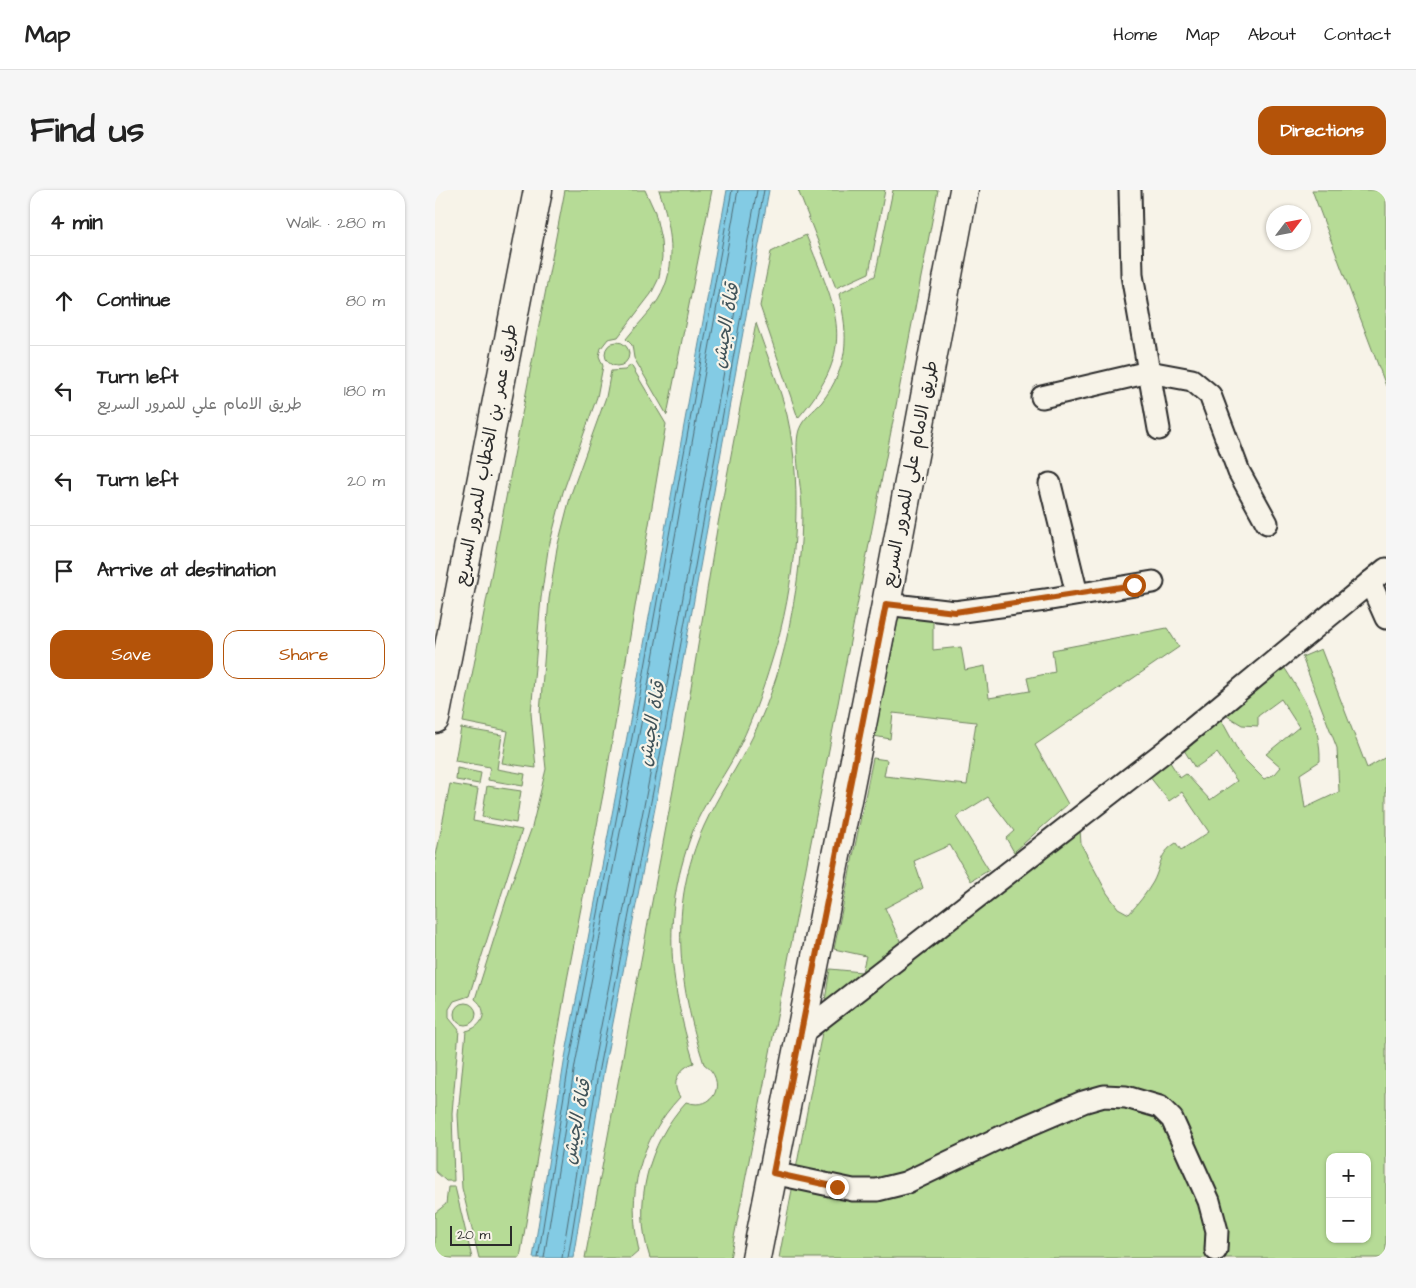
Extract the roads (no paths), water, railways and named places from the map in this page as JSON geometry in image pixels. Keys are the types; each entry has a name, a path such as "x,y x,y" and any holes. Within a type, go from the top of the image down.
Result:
{"main road":[{"name":"طريق عمر بن الخطاب للمرور السريع","path":"435,719 538,190"},
{"name":"طريق الامام علي للمرور السريع","path":"756,1258 886,604 964,190"}],"street":[{"path":"1130,190 1132,275 1159,429"},
{"path":"1042,397 1149,372 1191,380 1209,395 1239,472 1267,523"},
{"path":"1050,484 1077,594"},
{"path":"802,1033 1169,748 1378,576 1386,618"},
{"path":"886,604 955,612 1153,582"},
{"path":"773,1173 853,1190 877,1190 905,1183 1001,1137 1083,1102 1104,1096 1126,1097 1160,1107 1173,1119 1209,1201 1217,1231 1216,1250"}],"water":[{"name":"قناة الجيش","path":"727,190 769,190 670,731 604,1069 573,1258 533,1258 564,1063 630,721"}]}
